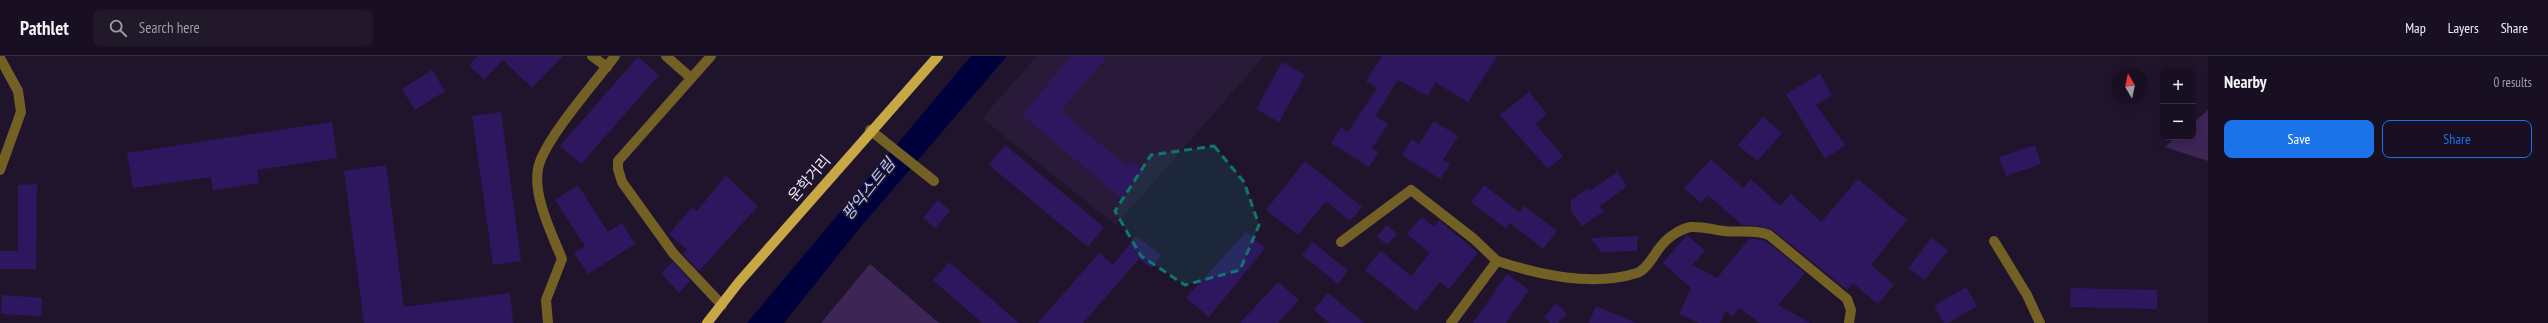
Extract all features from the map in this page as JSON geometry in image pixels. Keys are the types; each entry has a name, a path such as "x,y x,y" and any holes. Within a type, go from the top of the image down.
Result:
{"main road":[{"name":"운학거리","path":"707,323 870,130 938,56"}],"street":[{"path":"592,56 607,68"},
{"path":"548,323 546,300 562,259 540,201 538,169 548,144 615,56"},
{"path":"666,56 691,78"},
{"path":"711,56 618,161 618,169 622,182 673,253 722,305"},
{"path":"0,58 18,91 21,112 0,170"},
{"path":"870,130 934,181"},
{"path":"1340,242 1411,190 1474,239 1497,261 1528,271 1576,278 1616,278 1639,272 1652,260 1661,245 1678,231 1692,227 1725,232 1760,231 1769,235 1847,300 1851,310 1849,323"},
{"path":"1994,240 2027,295 2040,323"},
{"path":"1451,323 1497,261"}],"highlighted area":[{"path":"1214,146 1244,182 1259,225 1240,270 1185,285 1141,256 1115,211 1151,155"}],"shaded area":[{"path":"1037,56 1264,56 1116,225 982,118"},
{"path":"2208,110 2208,161 2165,147 2173,140 2196,140 2196,120"},
{"path":"870,264 939,323 821,323"}],"water":[{"name":"팡익스트림","path":"971,56 1007,56 858,230 784,323 747,323"}],"building":[{"path":"478,56 563,56 532,88 503,60 484,80 469,65"},
{"path":"1071,56 1107,56 1061,111 1126,166 1131,160 1144,171 1121,198 1022,115"},
{"path":"1382,56 1497,56 1468,102 1435,82 1428,96 1398,80 1375,116 1388,124 1372,148 1379,152 1369,167 1331,143 1341,127 1348,132 1377,88 1366,81"},
{"path":"638,57 659,75 581,164 560,146"},
{"path":"1282,62 1305,75 1279,122 1256,109"},
{"path":"432,70 445,91 415,110 402,89"},
{"path":"1820,74 1832,95 1816,105 1845,145 1825,159 1786,94"},
{"path":"1529,92 1547,114 1535,124 1563,156 1548,169 1500,115"},
{"path":"501,112 521,261 493,265 472,116"},
{"path":"1763,117 1782,133 1757,161 1738,145"},
{"path":"1434,121 1458,136 1443,160 1450,164 1440,179 1402,155 1412,139 1419,144"},
{"path":"332,122 337,158 257,170 259,183 213,190 211,177 133,188 127,153"},
{"path":"1005,145 1104,227 1088,247 989,165"},
{"path":"2035,145 2041,164 2006,176 1999,157"},
{"path":"1711,159 1743,188 1751,179 1780,206 1791,194 1821,222 1858,179 1907,220 1871,265 1894,285 1878,304 1853,283 1847,290 1773,230 1759,226 1742,225 1708,195 1701,203 1684,188"},
{"path":"1305,161 1362,207 1350,221 1326,201 1298,235 1266,210"},
{"path":"386,165 404,307 510,293 513,323 364,323 344,171"},
{"path":"1617,172 1627,186 1600,206 1604,211 1582,226 1571,211 1571,200 1588,188 1590,191"},
{"path":"726,176 758,206 699,271 683,254 687,250 669,234 692,207 697,211"},
{"path":"37,184 36,269 0,269 0,251 18,251 18,185"},
{"path":"578,185 608,232 622,223 635,244 588,274 574,253 585,246 555,200"},
{"path":"1484,185 1519,212 1524,206 1557,231 1543,249 1510,223 1506,229 1471,202"},
{"path":"938,200 950,211 935,228 923,218"},
{"path":"1422,217 1434,227 1439,220 1478,253 1449,289 1440,282 1416,311 1365,270 1381,251 1411,276 1430,253 1407,234"},
{"path":"1387,225 1397,234 1387,245 1377,236"},
{"path":"1246,232 1265,248 1209,317 1186,298"},
{"path":"1687,235 1705,251 1692,265 1717,278 1750,238 1766,241 1805,273 1778,305 1810,323 1760,323 1739,308 1733,317 1726,311 1720,323 1699,323 1679,314 1691,288 1663,263"},
{"path":"1136,236 1161,255 1151,268 1139,259 1083,323 1038,323 1099,253 1113,265"},
{"path":"1639,236 1637,239 1637,251 1601,252 1591,238"},
{"path":"1931,238 1948,250 1925,280 1909,268"},
{"path":"1313,242 1348,271 1338,284 1302,255"},
{"path":"673,262 690,281 679,293 661,273"},
{"path":"949,262 1019,323 982,323 933,280"},
{"path":"1507,274 1529,290 1506,323 1473,323"},
{"path":"1278,282 1299,300 1278,323 1240,323"},
{"path":"1966,287 1977,306 1948,323 1944,323 1934,306"},
{"path":"2071,288 2157,290 2157,309 2070,307"},
{"path":"1328,293 1364,323 1329,323 1314,310"},
{"path":"2,295 42,298 41,316 1,314"},
{"path":"1556,303 1567,314 1558,323 1550,323 1544,317"},
{"path":"1596,306 1636,323 1589,323"}]}
